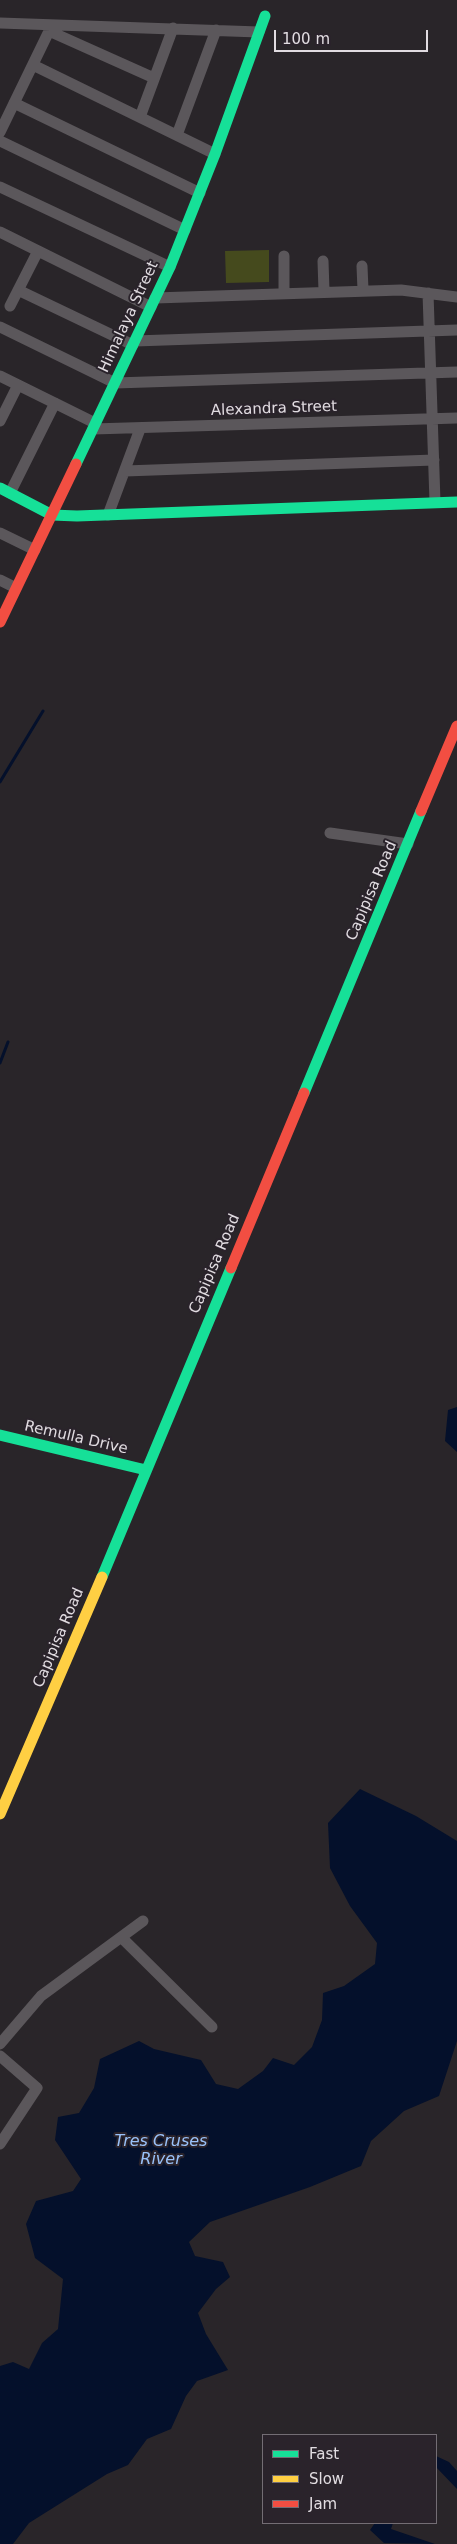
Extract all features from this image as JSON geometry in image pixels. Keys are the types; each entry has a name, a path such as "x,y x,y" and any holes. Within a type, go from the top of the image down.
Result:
{"street":[{"name":"Himalaya Street","path":"0,622 170,267 215,154 265,16"},
{"path":"2,27 173,28 259,32"},
{"path":"0,132 51,28"},
{"path":"51,28 154,78"},
{"path":"140,117 173,28"},
{"path":"177,135 216,30"},
{"path":"33,65 215,154"},
{"path":"14,103 200,193"},
{"path":"0,141 185,230"},
{"path":"0,186 170,267"},
{"path":"0,232 153,302 284,293 363,290 401,290 457,298"},
{"path":"10,306 38,251"},
{"path":"284,256 284,293"},
{"path":"323,261 324,291"},
{"path":"362,266 363,290"},
{"path":"18,290 134,343 457,330"},
{"path":"428,294 435,502"},
{"path":"0,327 115,383 457,372"},
{"name":"Alexandra Street","path":"0,376 55,403 94,426 140,429 457,418"},
{"path":"0,421 18,385"},
{"path":"55,403 5,491 52,515 108,515 457,502"},
{"path":"108,515 140,429"},
{"path":"125,471 434,460"},
{"path":"0,533 34,550"},
{"path":"0,580 16,588"},
{"name":"Capipisa Road","path":"0,1814 457,726"},
{"path":"330,834 408,844"},
{"name":"Remulla Drive","path":"0,1435 146,1470"},
{"path":"0,2044 41,1996 143,1921"},
{"path":"122,1938 212,2027"},
{"path":"0,2056 37,2088 0,2144"}],"green space":[{"path":"269,250 269,282 226,283 225,251"}],"water":[{"path":"457,1407 457,1452 445,1441 448,1410"},
{"name":"Tres Cruses River","path":"360,1789 416,1816 457,1841 457,2041 439,2096 404,2111 371,2141 361,2166 310,2187 210,2222 189,2242 195,2256 223,2262 230,2277 216,2289 198,2313 206,2334 228,2370 197,2381 186,2396 171,2429 147,2439 128,2465 107,2474 29,2523 13,2544 0,2544 0,2366 13,2362 29,2369 42,2343 58,2329 63,2279 35,2258 26,2224 36,2201 73,2191 81,2179 55,2140 58,2117 79,2113 94,2088 100,2059 139,2041 154,2049 201,2060 216,2084 238,2089 263,2071 273,2058 294,2065 312,2047 322,2020 323,1993 344,1986 375,1964 377,1943 350,1906 330,1868 328,1823"},
{"path":"437,2456 449,2462 457,2471 457,2489 437,2468"},
{"path":"374,2524 393,2524 391,2529 435,2544 384,2543 370,2530"}],"waterway":[{"path":"0,782 43,711"},
{"path":"0,1063 8,1042"}],"traffic: fast":[{"path":"76,464 170,267 215,154 265,16"},
{"path":"0,488 52,515 77,516 457,502"},
{"path":"304,1093 421,811"},
{"path":"102,1577 231,1268"},
{"path":"0,1435 146,1470"}],"traffic: slow":[{"path":"0,1814 102,1577"}],"traffic: jam":[{"path":"0,622 76,464"},
{"path":"421,811 457,726"},
{"path":"231,1268 304,1093"}]}
